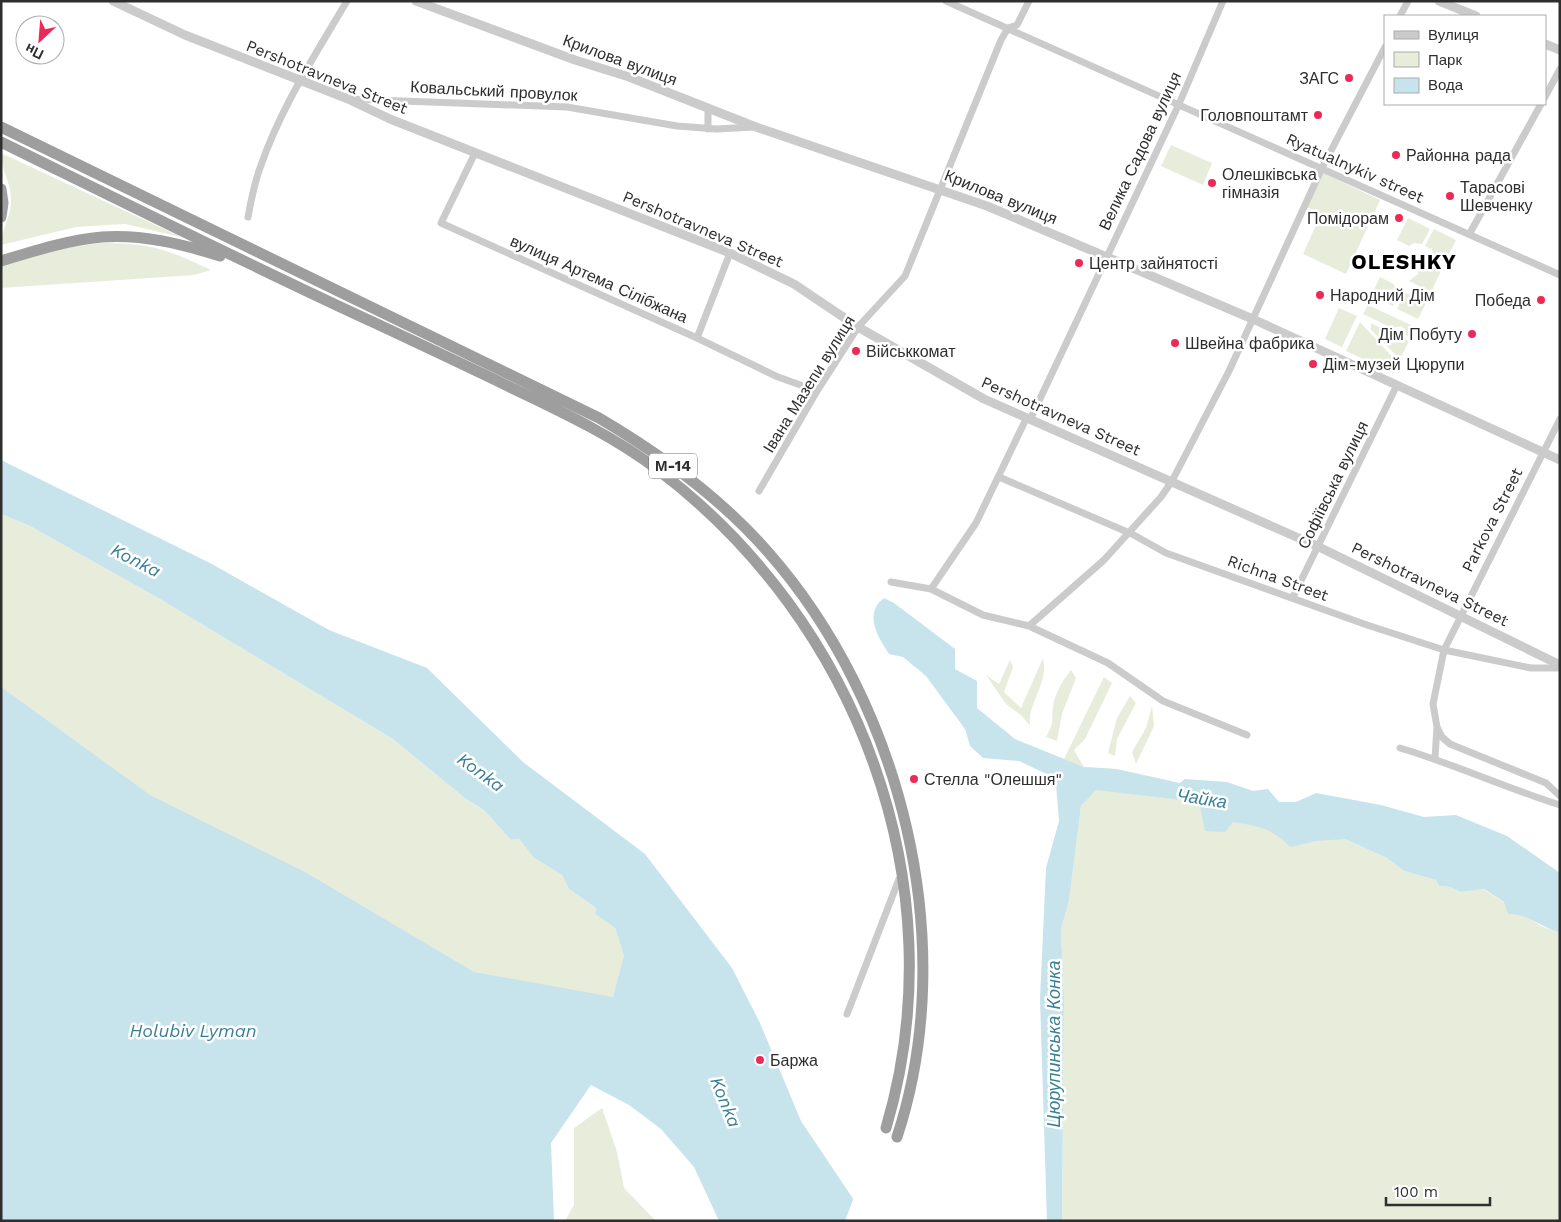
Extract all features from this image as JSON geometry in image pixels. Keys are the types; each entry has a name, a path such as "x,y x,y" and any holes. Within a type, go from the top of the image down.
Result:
{"highway":[{"path":"1,123 100,176"},
{"name":"М-14","path":"1,127 600,418 639,442 710,495 768,552 804,599 829,639 867,709 888,762 907,827 921,921 921,1022 911,1086 897,1137"},
{"name":"М-14","path":"1,142 254,267 547,404 617,442 656,468 694,498 767,572 801,616 853,709 873,760 893,825 901,874 908,942 910,992 904,1046 886,1128"},
{"path":"1,189 3,204 1,217"},
{"path":"1,261 78,241 103,238 141,238 173,243 254,267"}],"street":[{"name":"Pershotravneva Street","path":"114,1 185,36 348,98 390,119 730,253 794,284 858,327 984,399 1319,547 1560,666"},
{"path":"248,217 259,169 300,81 347,1"},
{"name":"Крилова вулиця","path":"416,1 756,127 942,189 1251,319 1560,460"},
{"name":"Ryatualnykiv street","path":"946,1 1560,275"},
{"name":"Івана Мазепи вулиця","path":"759,491 817,390 858,327 905,276 1008,28 1017,24 1029,1"},
{"name":"Велика Садова вулиця","path":"932,589 976,523 1028,420 1179,104 1223,1"},
{"path":"1401,15 1408,1"},
{"path":"1439,1 1474,15"},
{"path":"1546,44 1560,50"},
{"path":"1029,626 1104,560 1130,533 1172,481 1229,371 1251,319 1322,168 1384,49"},
{"path":"1546,95 1560,69"},
{"name":"Ковальський провулок","path":"348,98 567,107 677,126 708,129 756,127"},
{"path":"1470,234 1540,105"},
{"path":"708,108 708,129"},
{"name":"вулиця Артема Сілібжана","path":"475,153 441,223 697,338 778,377 817,390"},
{"path":"697,338 730,253"},
{"name":"Софіївська вулиця","path":"1293,597 1397,385"},
{"name":"Parkova Street","path":"1435,758 1437,727 1433,704 1444,650 1560,419"},
{"name":"Richna Street","path":"999,477 1130,533 1166,553 1444,650 1531,668 1560,666"},
{"path":"891,582 932,589 983,615 1029,626 1108,663 1163,701 1246,735"},
{"path":"1437,727 1442,737 1450,744 1546,783 1560,796"},
{"path":"1400,748 1435,758 1466,773 1560,805"},
{"path":"848,1014 901,874"}],"green space":[{"path":"1171,145 1212,163 1203,185 1161,166"},
{"path":"1,153 181,237 125,224 76,227 1,245 1,239 10,211 11,199"},
{"path":"1323,173 1380,200 1346,274 1303,254 1321,214 1307,207"},
{"path":"1408,218 1430,229 1422,244 1414,243 1409,246 1397,240"},
{"path":"1434,229 1456,240 1445,262 1433,257 1432,249 1425,246"},
{"path":"101,243 146,246 170,252 211,270 194,275 1,288 1,266 59,249"},
{"path":"1420,261 1441,271 1431,292 1409,281 1418,274"},
{"path":"1380,277 1392,283 1400,292 1393,306 1371,296"},
{"path":"1405,293 1414,296 1418,294 1428,299 1418,319 1397,309"},
{"path":"1368,305 1415,327 1411,337 1406,335 1406,330 1401,326 1392,328 1363,314"},
{"path":"1339,308 1357,316 1342,347 1325,339"},
{"path":"1360,322 1398,363 1394,373 1346,351"},
{"path":"1371,323 1391,333 1395,341 1404,339 1409,341 1400,359 1371,330"},
{"path":"1,514 30,526 160,599 393,739 466,799 484,810 511,840 519,839 534,858 562,875 569,889 596,908 595,914 615,928 624,956 651,1009 1,1101"},
{"path":"1043,658 1043,676 1032,709 1030,726 1022,716 1006,704 986,675 999,684 1010,660 1013,667 1004,692 1021,708"},
{"path":"1071,670 1076,678 1062,714 1057,741 1046,737 1052,724 1053,706 1056,696 1062,682"},
{"path":"1104,677 1112,683 1085,739 1074,750 1084,767 1064,759"},
{"path":"1130,696 1136,703 1117,739 1115,756 1108,753 1117,718"},
{"path":"1152,706 1154,726 1136,764 1132,752 1146,728"},
{"path":"1084,767 1116,769 1177,782"},
{"path":"1185,779 1193,785 1180,783"},
{"path":"1096,789 1199,802 1345,839 1387,858 1404,871 1436,880 1439,886 1450,887 1461,892 1483,889 1541,926 1560,933 1560,1221 1062,1221 1064,1001 1061,929 1069,901 1081,806"},
{"path":"602,1108 617,1152 624,1188 656,1221 565,1221 574,1205 574,1128"}],"water":[{"name":"Holubiv Lyman","path":"1,460 210,563 329,630 427,668 523,762 645,854 732,968 760,1023 801,1121 868,1221 719,1221 694,1167 661,1129 629,1105 591,1085 551,1143 554,1221 1,1221 1,687 150,795 305,872 474,972 613,997 624,956 615,928 595,914 596,908 569,889 562,875 534,858 519,839 511,840 484,810 466,799 393,739 160,599 30,526 1,514"},
{"path":"884,598 894,603 955,649 955,669 977,681 977,708 1015,739 1084,767 1116,769 1180,783 1185,779 1227,782 1253,791 1268,789 1279,802 1296,802 1316,793 1381,805 1424,817 1456,815 1507,836 1560,873 1560,933 1527,918 1508,914 1504,902 1484,889 1461,892 1450,887 1439,886 1436,880 1404,871 1387,858 1345,839 1316,841 1290,847 1271,832 1250,825 1233,822 1225,832 1205,831 1199,802 1096,790 1081,806 1069,901 1061,929 1064,1001 1062,1221 1047,1221 1040,999 1046,868 1059,821 1056,784 1051,776 1019,761 983,758 970,746 965,729 926,676 903,657 889,654 877,633 873,618 874,611"}],"pier":[{"path":"854,1197 870,1219 870,1221 845,1221"}],"place":[{"name":"ЗАГС","path":"1349,78"},
{"name":"Головпоштамт","path":"1318,115"},
{"name":"Районна рада","path":"1396,155"},
{"name":"Олешківська гімназія","path":"1212,183"},
{"name":"Тарасові Шевченку","path":"1450,196"},
{"name":"Помідорам","path":"1399,218"},
{"name":"Центр зайнятості","path":"1079,263"},
{"name":"Народний Дім","path":"1320,295"},
{"name":"Победа","path":"1541,300"},
{"name":"Дім Побуту","path":"1472,334"},
{"name":"Швейна фабрика","path":"1175,343"},
{"name":"Військкомат","path":"856,351"},
{"name":"Дім-музей Цюрупи","path":"1313,364"},
{"name":"Стелла \"Олешшя\"","path":"914,779"},
{"name":"Баржа","path":"760,1060"}],"district":[{"name":"OLESHKY","path":"1404,261"}],"water label":[{"name":"Konka","path":"136,560"},
{"name":"Konka","path":"481,772"},
{"name":"Чайка","path":"1202,798"},
{"name":"Цюрупинська Конка","path":"1053,1044"},
{"name":"Konka","path":"726,1102"}]}
